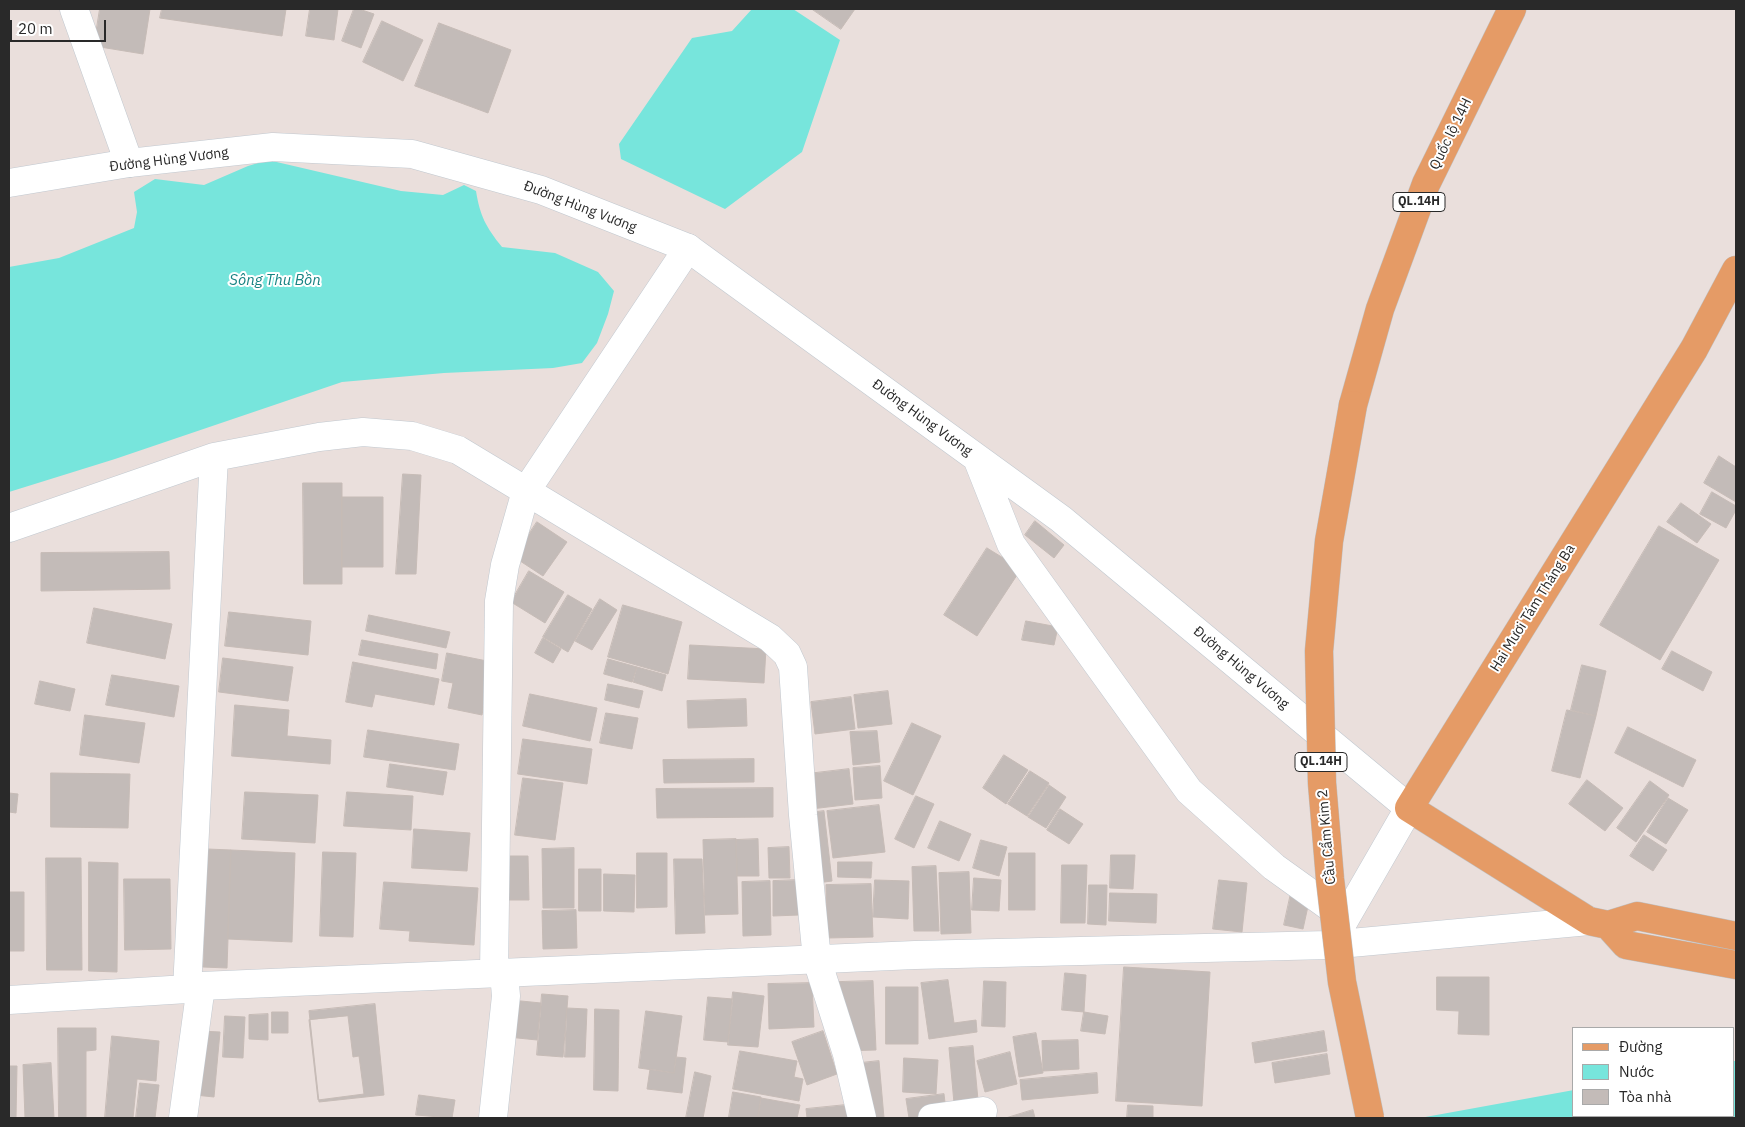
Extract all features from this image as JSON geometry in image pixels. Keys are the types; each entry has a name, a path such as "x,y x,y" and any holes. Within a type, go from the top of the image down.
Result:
{"main road":[{"name":"Quốc lộ 14H","path":"1353,405 1380,309 1426,184 1512,9"},
{"name":"Hai Mươi Tám Tháng Ba","path":"1409,808 1694,349 1736,270"},
{"name":"Cầu Cẩm Kim 2","path":"1353,405 1328,541 1320,642 1322,783 1330,879 1342,982 1370,1118"},
{"name":"Đường Hùng Vương","path":"1409,808 1598,923 1626,945 1736,965"},
{"path":"1598,923 1636,916 1736,936"}],"street":[{"path":"74,9 129,164"},
{"name":"Đường Hùng Vương","path":"9,183 129,164 273,147 412,154 541,190 688,248 1061,519 1409,808"},
{"path":"493,1118 506,996 499,973 499,601 505,565 526,492 688,248"},
{"path":"9,528 214,457 319,437 363,432 412,436 458,450 770,638 787,654 793,667 817,960 847,1054 862,1118"},
{"path":"184,1118 194,988 214,457"},
{"path":"978,458 1011,544 1189,791 1274,867 1345,918"},
{"name":"Hai Mươi Tám Tháng Ba","path":"1329,945 1409,808"},
{"path":"9,1000 194,988 915,955 1329,945 1598,923"},
{"path":"932,1118 983,1111"}],"water":[{"path":"752,9 793,9 840,40 802,152 725,209 621,159 619,144 692,38 732,31"},
{"name":"Sông Thu Bồn","path":"268,160 401,191 443,195 464,185 476,191 484,221 502,247 555,253 598,272 614,291 597,343 582,363 553,368 444,373 342,382 115,459 9,492 9,267 59,258 134,228 137,212 134,192 155,179 204,185 248,166"},
{"path":"1736,1061 1736,1118 1420,1118 1572,1090 1572,1117 1735,1117"}],"building":[{"path":"100,9 150,9 143,54 94,46"},
{"path":"162,9 286,9 282,36 160,18"},
{"path":"310,9 338,9 334,40 306,36"},
{"path":"354,9 374,14 361,48 342,41"},
{"path":"812,9 855,9 841,29"},
{"path":"382,21 423,40 403,81 363,62"},
{"path":"439,23 511,50 488,113 415,86"},
{"path":"1719,456 1736,467 1736,502 1704,483"},
{"path":"403,474 421,475 416,574 396,574"},
{"path":"303,483 342,483 342,584 304,584"},
{"path":"1712,492 1736,506 1736,510 1726,528 1700,514"},
{"path":"342,497 383,497 383,567 342,567"},
{"path":"1681,503 1711,524 1697,543 1667,522"},
{"path":"1035,521 1064,545 1054,558 1025,535"},
{"path":"537,522 567,542 543,576 514,557"},
{"path":"1659,526 1719,560 1660,660 1600,625"},
{"path":"987,548 1021,569 977,636 944,615"},
{"path":"169,552 170,589 41,591 41,553"},
{"path":"529,571 564,592 545,623 511,602"},
{"path":"568,595 592,609 568,652 543,637"},
{"path":"600,599 617,610 592,650 575,641"},
{"path":"623,605 682,622 668,674 608,657"},
{"path":"94,608 172,624 165,659 87,643"},
{"path":"229,612 311,621 308,655 225,646"},
{"path":"369,615 450,632 446,648 366,631"},
{"path":"1026,621 1058,627 1054,645 1022,640"},
{"path":"543,638 561,649 553,663 535,653"},
{"path":"362,640 438,654 436,669 359,655"},
{"path":"690,645 766,649 764,683 688,679"},
{"path":"1672,651 1712,672 1703,691 1662,669"},
{"path":"447,653 492,662 482,715 448,708 453,683 442,681"},
{"path":"223,658 293,667 288,701 219,692"},
{"path":"608,659 637,667 632,682 604,674"},
{"path":"353,662 439,679 434,705 375,694 372,707 346,702"},
{"path":"1582,665 1606,671 1596,716 1571,710"},
{"path":"637,667 666,675 662,691 633,682"},
{"path":"112,675 179,686 174,717 106,705"},
{"path":"40,681 75,689 70,711 35,704"},
{"path":"608,684 643,691 639,708 605,700"},
{"path":"888,691 892,724 858,728 854,695"},
{"path":"530,694 597,708 590,741 523,726"},
{"path":"851,697 855,729 815,734 811,702"},
{"path":"746,699 747,726 688,728 687,701"},
{"path":"235,705 289,710 287,736 331,740 330,764 232,756"},
{"path":"1567,710 1596,716 1580,778 1552,771"},
{"path":"606,713 638,718 632,749 600,743"},
{"path":"85,715 145,723 139,763 80,755"},
{"path":"912,723 941,736 913,795 884,781"},
{"path":"1628,727 1696,760 1683,787 1615,753"},
{"path":"368,730 459,744 455,770 364,757"},
{"path":"877,731 880,762 853,765 850,732"},
{"path":"523,739 592,749 587,784 518,774"},
{"path":"1004,755 1028,770 1006,804 983,788"},
{"path":"754,759 754,782 664,783 663,760"},
{"path":"390,764 447,772 443,795 387,787"},
{"path":"880,766 882,798 855,800 853,768"},
{"path":"849,769 853,804 811,809 807,774"},
{"path":"1030,771 1049,783 1027,816 1008,804"},
{"path":"51,773 130,774 128,828 51,827"},
{"path":"523,778 563,783 555,840 515,835"},
{"path":"1587,780 1623,808 1605,831 1569,804"},
{"path":"1650,781 1669,795 1636,842 1617,828"},
{"path":"1049,785 1066,797 1046,828 1028,817"},
{"path":"773,788 773,817 657,818 656,789"},
{"path":"245,792 318,795 315,843 242,839"},
{"path":"347,792 413,796 411,830 344,826"},
{"path":"9,793 18,794 16,813 9,812"},
{"path":"916,796 934,804 914,848 895,839"},
{"path":"1668,798 1688,810 1666,844 1647,832"},
{"path":"879,805 885,852 833,858 827,811"},
{"path":"1060,809 1083,824 1069,844 1047,830"},
{"path":"824,811 832,881 817,883 809,813"},
{"path":"940,821 971,834 959,861 928,848"},
{"path":"414,829 470,833 467,871 412,868"},
{"path":"1644,835 1667,850 1653,871 1630,856"},
{"path":"736,839 738,914 705,915 703,840"},
{"path":"758,839 759,876 737,876 736,840"},
{"path":"981,840 1007,847 999,876 973,868"},
{"path":"789,847 790,878 769,878 768,848"},
{"path":"574,848 574,908 543,908 542,849"},
{"path":"207,849 231,850 227,968 203,967"},
{"path":"231,850 295,853 292,942 228,939"},
{"path":"323,852 356,853 353,937 320,936"},
{"path":"637,853 667,853 667,907 637,908"},
{"path":"1009,853 1035,853 1035,910 1009,910"},
{"path":"1111,855 1135,855 1133,889 1110,888"},
{"path":"502,856 528,856 529,900 503,900"},
{"path":"46,858 81,858 82,970 47,970"},
{"path":"674,859 702,859 705,933 676,934"},
{"path":"89,862 118,863 117,972 89,971"},
{"path":"838,862 872,862 871,878 838,877"},
{"path":"1062,865 1087,865 1085,923 1061,923"},
{"path":"936,866 939,931 914,931 912,867"},
{"path":"579,869 601,869 601,911 579,911"},
{"path":"969,872 971,933 941,934 939,873"},
{"path":"604,874 635,875 634,912 604,911"},
{"path":"974,878 1001,880 999,911 972,910"},
{"path":"124,879 170,879 171,949 125,950"},
{"path":"798,880 799,915 773,916 773,881"},
{"path":"875,880 909,881 908,919 873,917"},
{"path":"1219,880 1247,883 1242,932 1213,929"},
{"path":"770,881 771,935 743,936 742,882"},
{"path":"384,882 478,888 474,945 409,941 410,931 380,929"},
{"path":"871,884 873,937 827,938 826,885"},
{"path":"1089,885 1107,885 1106,925 1088,924"},
{"path":"9,892 24,892 24,951 9,951"},
{"path":"1110,893 1157,894 1156,923 1109,921"},
{"path":"1291,893 1310,897 1303,929 1284,925"},
{"path":"576,910 577,948 543,949 542,911"},
{"path":"1124,967 1210,972 1202,1106 1116,1101"},
{"path":"1065,973 1086,975 1084,1012 1062,1010"},
{"path":"1437,977 1489,977 1489,1035 1458,1034 1459,1011 1437,1010"},
{"path":"948,980 954,1023 976,1020 977,1032 929,1039 921,983"},
{"path":"873,981 876,1050 842,1051 839,982"},
{"path":"984,981 1006,982 1005,1027 982,1026"},
{"path":"812,983 814,1027 769,1029 768,984"},
{"path":"886,987 918,987 918,1044 886,1044"},
{"path":"733,992 764,996 758,1047 728,1045"},
{"path":"542,994 568,996 563,1057 537,1055"},
{"path":"708,997 733,999 728,1042 704,1040"},
{"path":"511,1000 541,1003 537,1040 508,1037"},
{"path":"375,1004 384,1095 319,1102 309,1011"},
{"path":"567,1008 587,1009 585,1057 565,1057"},
{"path":"595,1009 619,1010 618,1091 594,1090"},
{"path":"646,1011 682,1016 674,1073 639,1068"},
{"path":"272,1012 288,1012 288,1033 272,1033"},
{"path":"1084,1012 1108,1016 1105,1034 1081,1031"},
{"path":"268,1014 268,1040 249,1039 249,1015"},
{"path":"225,1016 245,1017 243,1058 223,1057"},
{"path":"348,1016 353,1057 359,1056 364,1094 318,1100 309,1020"},
{"path":"58,1028 96,1028 96,1050 86,1051 86,1118 59,1118"},
{"path":"200,1031 220,1032 214,1097 195,1095"},
{"path":"823,1031 837,1074 807,1085 792,1042"},
{"path":"1324,1031 1327,1051 1255,1063 1252,1043"},
{"path":"1036,1033 1043,1073 1019,1077 1013,1037"},
{"path":"112,1036 159,1041 156,1081 137,1079 133,1118 105,1118"},
{"path":"1078,1040 1079,1069 1043,1071 1042,1041"},
{"path":"973,1046 978,1100 954,1103 949,1048"},
{"path":"740,1051 797,1061 794,1077 803,1079 799,1101 733,1089"},
{"path":"1010,1052 1017,1084 985,1092 977,1061"},
{"path":"1327,1054 1330,1074 1275,1083 1272,1063"},
{"path":"676,1057 686,1058 682,1093 647,1089 650,1069 674,1073"},
{"path":"904,1058 938,1060 936,1094 903,1092"},
{"path":"879,1061 884,1118 857,1118 852,1064"},
{"path":"51,1063 54,1118 25,1118 23,1065"},
{"path":"9,1066 17,1066 16,1118 9,1118"},
{"path":"695,1072 711,1076 703,1118 686,1118"},
{"path":"1097,1073 1098,1093 1022,1100 1020,1080"},
{"path":"140,1083 159,1085 155,1118 136,1118"},
{"path":"733,1092 761,1097 758,1118 729,1117"},
{"path":"944,1094 946,1111 929,1118 909,1118 906,1099"},
{"path":"419,1095 455,1100 452,1118 416,1115"},
{"path":"761,1098 800,1105 797,1118 758,1118"},
{"path":"856,1104 857,1118 807,1118 806,1109"},
{"path":"1128,1105 1153,1106 1153,1118 1127,1118"},
{"path":"1033,1110 1035,1118 1006,1118"}]}
